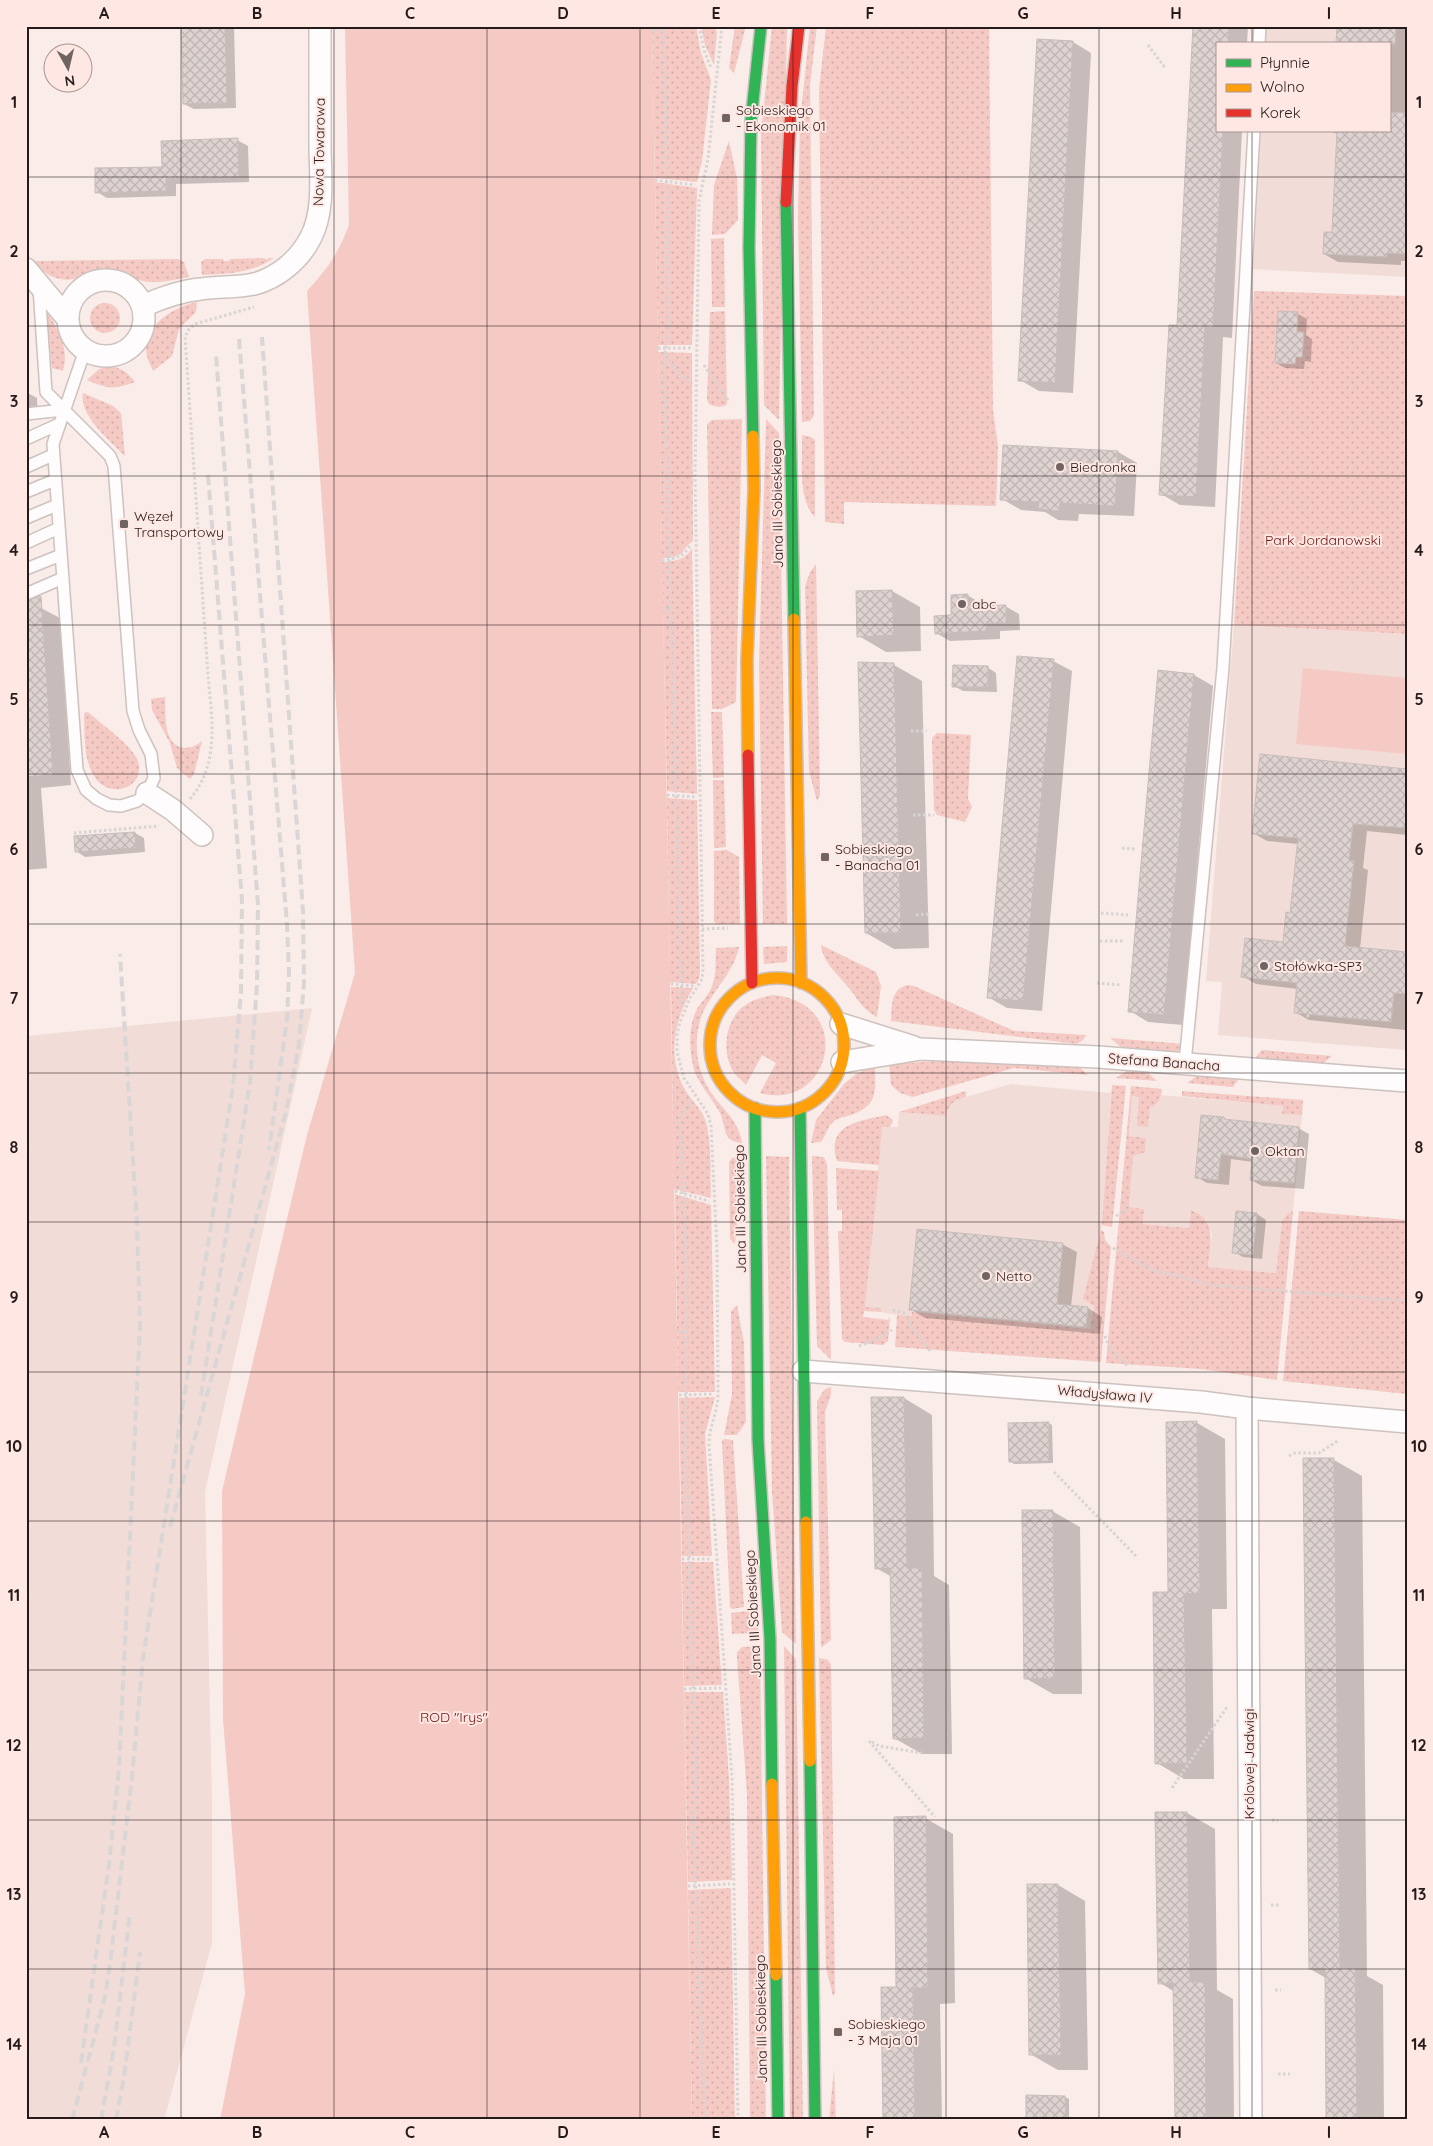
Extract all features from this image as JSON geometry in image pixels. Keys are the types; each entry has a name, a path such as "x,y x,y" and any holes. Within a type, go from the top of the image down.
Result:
{"street":[{"name":"Nowa Towarowa","path":"143,306 178,293 253,284 267,279 284,269 298,256 311,237 316,222 320,193 320,26"},
{"name":"Jana III Sobieskiego","path":"752,983 747,660 754,490 749,248 751,120 761,26"},
{"name":"Jana III Sobieskiego","path":"799,26 792,86 786,179 798,918 801,983"},
{"path":"32,276 67,318 72,336 85,350 92,354 106,355 129,348 138,338 143,328 143,306 129,287 114,281 94,281 80,289 76,294 70,305 67,318"},
{"path":"148,793 173,810 202,835"},
{"path":"768,978 785,978 801,983 818,992 832,1007 841,1024 844,1043 842,1062 836,1076 826,1090 800,1108 770,1111 755,1108 739,1100 726,1088 716,1073 710,1044 715,1019 721,1007 730,997 752,983 768,978"},
{"name":"Stefana Banacha","path":"841,1024 921,1049"},
{"name":"Stefana Banacha","path":"842,1062 921,1049 1098,1057 1407,1081"},
{"name":"Jana III Sobieskiego","path":"755,1108 758,1440 770,1639 778,2120"},
{"path":"800,1108 815,2120"},
{"name":"Władysława IV","path":"803,1370 1201,1402 1246,1408 1407,1422"},
{"name":"Królowej Jadwigi","path":"1246,1408 1251,2120"}],"lane":[{"path":"1259,42 1260,26"},
{"path":"1185,1063 1223,675 1254,132"},
{"path":"32,276 46,392 63,410 81,425 110,456 114,466 133,712 154,768 154,778 148,793 121,806 109,805 91,796 80,781 77,770 72,716 53,444 63,410 85,350"},
{"path":"26,414 63,410"},
{"path":"26,439 59,424"},
{"path":"26,466 53,455"},
{"path":"26,492 55,480"},
{"path":"26,518 57,504"},
{"path":"26,543 59,528"},
{"path":"26,569 61,554"},
{"path":"26,594 63,578"}],"path":[{"path":"664,26 669,327 664,350 682,1005"},
{"path":"700,26 704,50 711,68"},
{"path":"722,26 708,160 699,201 694,475 702,978 684,1012 677,1042 678,1060 684,1078 708,1114 711,1126 717,1250 718,1394 716,1411 709,1431 709,1444 732,1778 738,2120"},
{"path":"652,31 664,31"},
{"path":"1148,45 1166,69"},
{"path":"655,180 695,184"},
{"path":"185,805 203,782 214,728 208,676 185,337 189,329 195,324 256,307"},
{"path":"658,348 664,350 692,348"},
{"path":"664,350 679,376 691,380"},
{"path":"704,365 730,402"},
{"path":"662,560 680,558 686,554 691,544"},
{"path":"663,608 670,609"},
{"path":"911,731 927,731"},
{"path":"667,795 696,797"},
{"path":"913,815 934,815"},
{"path":"74,833 166,825"},
{"path":"1122,848 1135,849"},
{"path":"1101,913 1128,914"},
{"path":"916,915 929,914"},
{"path":"702,929 716,929"},
{"path":"1100,941 1125,941"},
{"path":"671,984 694,986"},
{"path":"1097,984 1121,985"},
{"path":"692,1100 680,1118 686,1270 689,1559 696,1780 693,1824 705,2120"},
{"path":"674,1191 709,1200"},
{"path":"1116,1216 1129,1207"},
{"path":"1113,1248 1152,1270 1183,1276 1209,1285 1407,1301"},
{"path":"893,1310 904,1313 911,1326 931,1352"},
{"path":"859,1346 882,1337 892,1330"},
{"path":"677,1331 686,1332"},
{"path":"1105,1336 1111,1350 1130,1367"},
{"path":"678,1395 714,1394"},
{"path":"1289,1456 1295,1452 1319,1453 1339,1440"},
{"path":"1054,1472 1136,1556"},
{"path":"682,1559 712,1559"},
{"path":"1172,1788 1248,1675"},
{"path":"684,1689 721,1688"},
{"path":"922,1753 879,1746 869,1741 935,1817"},
{"path":"1272,1820 1278,1820"},
{"path":"688,1886 730,1884"},
{"path":"1271,1904 1280,1905"},
{"path":"1275,1990 1281,1990"},
{"path":"1278,2074 1290,2074"}],"shaded area":[{"path":"1266,26 1407,26 1407,277 1253,269 1261,132 1390,132 1390,42 1265,42"},
{"path":"1234,625 1407,634 1407,1050 1218,1035 1222,982 1206,981"},
{"path":"312,1008 205,1492 212,1800 212,1943 164,2120 26,2120 26,1036"},
{"path":"1011,1084 1111,1093 1103,1222 1084,1299 1094,1306 1090,1329 913,1313 912,1316 897,1315 881,1312 881,1309 865,1307 882,1127 898,1127 899,1112 946,1116 949,1107 955,1100"},
{"path":"1161,1095 1283,1106 1282,1114 1302,1115 1293,1211 1287,1214 1282,1221 1276,1273 1208,1267 1212,1234 1206,1220 1195,1211 1191,1210 1189,1228 1143,1224 1144,1209 1129,1207 1133,1155 1146,1138 1129,1136 1132,1096 1139,1097 1147,1127 1150,1107 1160,1099"}],"green space":[{"name":"ROD \"Irys\"","path":"345,26 652,26 692,2120 220,2120 245,1994 223,1719 222,1491 307,1135 355,973 307,291 332,260 349,225"},
{"path":"652,26 696,26 701,53 711,80 702,161 697,182 655,178"},
{"path":"701,26 714,26 717,32 714,65 705,45"},
{"path":"735,26 746,26 734,73 729,68"},
{"path":"772,26 787,26 779,420 764,405 761,134"},
{"path":"810,26 817,26 810,85 814,416 810,421 802,422 798,217 800,122"},
{"path":"826,26 989,26 993,410 998,446 996,506 844,502 844,524 825,522 819,90"},
{"path":"729,141 737,178 738,220 725,234 712,235 714,185"},
{"path":"655,182 697,188 692,345 658,345"},
{"path":"724,238 725,307 712,307 711,239"},
{"path":"263,258 268,260 268,258 274,258 248,270 202,275 201,262 205,259 229,261 230,259"},
{"path":"178,259 184,262 189,277 158,282 139,280 105,269 95,270 73,279 59,279 41,270 32,261"},
{"name":"Park Jordanowski","path":"1254,291 1407,296 1407,634 1234,625"},
{"path":"197,302 196,312 179,329 172,356 153,371 146,349 147,340 156,324 171,312"},
{"path":"105,303 116,307 120,318 116,329 105,333 94,329 90,318 94,307"},
{"path":"725,311 727,404 718,407 709,404 707,400 710,312"},
{"path":"49,315 57,328 64,349 65,363 63,371 52,368 47,316"},
{"path":"658,352 692,353 693,541 679,555 662,558"},
{"path":"110,366 124,371 135,382 111,387 87,380 99,369"},
{"path":"83,393 113,406 121,413 125,456 91,419 83,402"},
{"path":"742,419 736,702 722,709 712,709 707,424 712,420"},
{"path":"766,419 779,433 787,924 763,924 759,663"},
{"path":"802,435 815,440 815,517 809,510 803,490"},
{"path":"692,548 697,794 667,791 662,562 680,559"},
{"path":"816,564 820,795 817,801 809,771 805,586 810,572"},
{"path":"1303,668 1407,678 1407,754 1296,744"},
{"path":"165,697 167,728 172,742 185,748 194,746 202,741 194,774 190,779 177,768 170,743 152,710 151,699"},
{"path":"85,712 89,713 116,736 135,755 139,771 136,779 131,784 124,788 108,788 94,776 86,754"},
{"path":"711,712 722,712 724,777 713,778"},
{"path":"937,733 971,735 968,799 972,807 965,822 937,815 934,810 932,738"},
{"path":"713,780 724,780 726,847 714,848"},
{"path":"667,798 697,800 700,971 696,984 670,982"},
{"path":"727,850 739,857 740,924 717,924 714,922 714,851"},
{"path":"821,945 876,972 881,986 877,1017 864,1007 831,968"},
{"path":"787,946 787,962 764,964 763,947"},
{"path":"739,947 731,968 702,1015 697,1034 697,1053 701,1072 709,1090 735,1124 742,1143 735,1142 728,1137 720,1113 694,1070 690,1047 694,1016 714,982 716,948"},
{"path":"908,985 1014,1031 1086,1035 1077,1044 891,1021 895,994 902,987"},
{"path":"671,987 693,988 678,1023 674,1048 675,1061 683,1086 702,1112 706,1122 710,1150 711,1198 674,1189"},
{"path":"773,995 799,1002 816,1016 825,1035 825,1054 817,1073 804,1087 784,1095 760,1093 776,1063 762,1055 746,1085 735,1074 726,1048 729,1029 737,1012 751,1002"},
{"path":"1110,1038 1184,1044 1177,1052 1121,1047"},
{"path":"1262,1050 1332,1056 1323,1063 1255,1058"},
{"path":"940,1061 1079,1067 1088,1075 1014,1068 913,1097 900,1093 891,1085 889,1064"},
{"path":"875,1066 874,1096 867,1107 835,1121 829,1126 821,1142 811,1143 816,1120 844,1084 856,1074"},
{"path":"1128,1070 1147,1072 1157,1081 1116,1078"},
{"path":"1197,1076 1239,1079 1233,1087 1187,1083"},
{"path":"1112,1085 1126,1086 1112,1227 1102,1225"},
{"path":"1131,1086 1162,1089 1157,1103 1150,1107 1148,1127 1137,1126 1139,1097 1132,1096 1129,1136 1146,1138 1145,1152 1133,1156 1129,1207 1144,1209 1143,1224 1189,1228 1191,1210 1200,1214 1209,1226 1211,1241 1208,1267 1276,1273 1282,1221 1287,1214 1293,1211 1277,1380 1201,1369 1106,1363"},
{"path":"966,1091 966,1097 958,1099 953,1103 946,1116 899,1112"},
{"path":"1182,1091 1303,1100 1302,1115 1282,1114 1283,1106 1182,1096"},
{"path":"886,1115 893,1120 890,1127 882,1127 879,1165 837,1161 836,1139 840,1132 856,1122"},
{"path":"766,1156 789,1157 796,1644 782,1632 772,1491"},
{"path":"812,1156 824,1157 827,1164 831,1360 817,1346"},
{"path":"743,1157 735,1244 730,1239 729,1162 732,1158"},
{"path":"836,1168 879,1171 865,1307 881,1308 881,1312 864,1311 863,1317 888,1320 890,1316 888,1341 883,1345 845,1342 842,1339 838,1231 842,1231 842,1210 837,1210"},
{"path":"675,1194 711,1205 715,1392 678,1392"},
{"path":"1299,1211 1407,1220 1407,1394 1283,1381"},
{"path":"1101,1230 1104,1232 1105,1240 1111,1247 1101,1362 895,1347 897,1315 912,1316 912,1312 1090,1329 1094,1306 1083,1299"},
{"path":"737,1305 744,1343 746,1422 737,1435 724,1435 732,1394 731,1311"},
{"path":"831,1387 831,1395 825,1412 831,1640 821,1647 817,1401 824,1390"},
{"path":"715,1397 705,1434 712,1556 682,1556 679,1398"},
{"path":"724,1439 733,1440 744,1607 732,1609 730,1607 722,1441"},
{"path":"682,1562 713,1562 722,1685 684,1686"},
{"path":"748,1611 756,1617 759,1633 732,1634 731,1613"},
{"path":"760,1646 766,2120 750,2120 747,1795 737,1652 742,1647"},
{"path":"784,1646 796,1659 803,2120 790,2120"},
{"path":"819,1658 828,1660 831,1665 835,1994 833,1996 826,1968"},
{"path":"684,1692 723,1692 729,1779 732,1880 688,1882"},
{"path":"731,1888 735,2120 692,2120 688,1890"},
{"path":"834,2070 836,2120 829,2120"}],"building":[{"path":"181,26 225,26 227,103 183,104"},
{"path":"1193,26 1229,26 1228,42 1216,42 1216,132 1223,132 1213,328 1205,327 1196,497 1159,495 1169,325 1177,325"},
{"path":"1337,26 1396,26 1395,44 1390,44 1390,42 1336,42"},
{"path":"1037,39 1073,41 1055,383 1018,381"},
{"path":"1390,112 1407,113 1407,254 1387,253 1387,257 1323,254 1324,232 1332,232 1337,132 1390,132"},
{"path":"238,138 239,177 166,179 166,191 95,193 95,168 162,167 161,141"},
{"path":"1278,311 1298,312 1297,332 1304,332 1302,357 1296,357 1295,364 1275,363"},
{"name":"Biedronka","path":"1003,445 1118,451 1115,506 1060,503 1059,511 1038,509 1039,502 1000,500"},
{"path":"892,590 894,635 857,637 856,591"},
{"path":"968,594 968,606 1006,605 1006,623 986,624 986,631 935,634 934,616 951,615 951,595"},
{"path":"41,596 53,775 26,777 26,601"},
{"path":"1017,656 1054,659 1023,1001 987,998"},
{"path":"858,662 894,663 901,933 865,933"},
{"path":"953,665 988,666 988,687 952,687"},
{"path":"1158,670 1194,674 1164,1015 1128,1012"},
{"path":"1260,754 1407,769 1407,828 1353,824 1349,860 1354,861 1345,946 1407,952 1407,994 1394,993 1391,1022 1294,1013 1297,983 1241,977 1245,938 1283,942 1286,912 1290,913 1298,838 1252,834"},
{"path":"135,832 136,848 75,852 74,836"},
{"path":"1201,1115 1299,1127 1294,1183 1250,1180 1252,1159 1221,1154 1218,1180 1195,1178"},
{"path":"1236,1211 1257,1213 1253,1255 1232,1253"},
{"name":"Netto","path":"917,1229 1063,1243 1057,1304 1088,1307 1086,1327 909,1310"},
{"path":"871,1397 904,1397 907,1568 922,1568 924,1738 893,1739 890,1568 875,1569"},
{"path":"1197,1421 1200,1593 1184,1594 1187,1763 1155,1764 1153,1592 1168,1592 1166,1422"},
{"path":"1049,1422 1049,1461 1009,1462 1008,1423"},
{"path":"1303,1458 1334,1458 1340,1968 1355,1968 1357,2120 1326,2120 1325,1969 1309,1969"},
{"path":"1022,1510 1053,1510 1055,1678 1024,1679"},
{"path":"1155,1812 1187,1812 1190,1982 1205,1982 1206,2120 1175,2120 1173,1983 1158,1984"},
{"path":"926,1816 928,1988 913,1988 915,2120 883,2120 881,1987 896,1987 894,1817"},
{"path":"1027,1884 1058,1884 1061,2055 1029,2055"},
{"path":"1026,2095 1065,2096 1066,2120 1026,2120"}],"railway":[{"path":"170,1527 286,1112 299,1044 304,982 303,911 262,337"},
{"path":"239,339 287,924 289,974 287,1019 269,1150"},
{"path":"201,1396 250,1082 257,984 258,905 216,355"},
{"path":"72,2120 105,1997 110,1964 132,1777 143,1658 233,1086 241,992 242,900 208,475"},
{"path":"81,2063 109,1864 119,1769 140,1325 137,1224 120,954"},
{"path":"101,2120 114,2048 130,1913"},
{"path":"116,2120 124,2077 140,1952"}],"traffic: fast":[{"path":"753,436 749,248 751,120 761,26"},
{"path":"786,202 794,619"},
{"path":"755,1108 758,1440 770,1639 772,1784"},
{"path":"800,1108 806,1522"},
{"path":"810,1761 815,2120"},
{"path":"776,1975 778,2120"}],"traffic: slow":[{"path":"748,755 747,660 754,490 753,436"},
{"path":"794,619 801,983"},
{"path":"777,978 802,983 824,998 839,1020 844,1045 839,1070 824,1092 802,1107 777,1112 752,1107 730,1092 715,1070 710,1045 715,1020 730,998 752,983 777,978"},
{"path":"806,1522 810,1761"},
{"path":"772,1784 776,1975"}],"traffic: jam":[{"path":"786,202 792,86 799,26"},
{"path":"748,755 752,983"}],"place":[{"name":"Sobieskiego - Ekonomik 01","path":"726,118"},
{"name":"Biedronka","path":"1060,467"},
{"name":"Węzeł Transportowy","path":"124,524"},
{"name":"abc","path":"962,604"},
{"name":"Sobieskiego - Banacha 01","path":"825,857"},
{"name":"Stołówka-SP3","path":"1264,966"},
{"name":"Oktan","path":"1255,1151"},
{"name":"Netto","path":"986,1276"},
{"name":"Sobieskiego - 3 Maja 01","path":"838,2032"}]}
